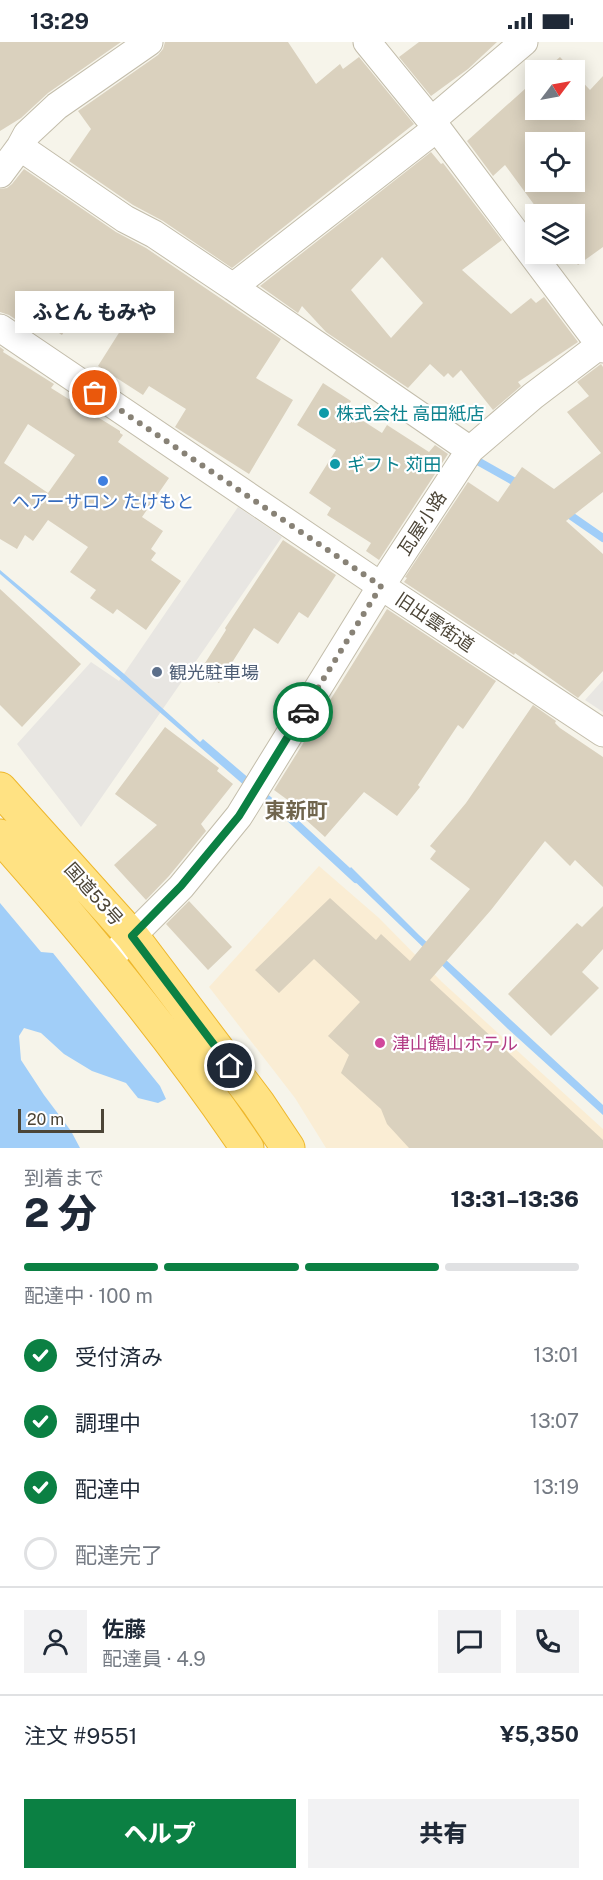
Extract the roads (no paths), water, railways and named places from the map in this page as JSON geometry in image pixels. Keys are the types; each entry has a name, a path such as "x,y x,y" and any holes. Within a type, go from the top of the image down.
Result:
{"highway":[{"name":"国道53号","path":"0,789 132,936 258,1103 288,1148"},
{"name":"国道53号","path":"0,837 56,899 107,961 155,1022 247,1148"}],"street":[{"path":"0,174 27,134 57,106 149,42"},
{"path":"367,42 434,125 601,347"},
{"path":"233,287 434,125 524,42"},
{"path":"20,147 125,219 154,234 233,287 470,450"},
{"name":"旧出雲街道","path":"0,328 603,733"},
{"name":"瓦屋小路","path":"107,961 181,886 239,816 381,586 470,450 532,396 601,347"}],"water":[{"path":"0,570 123,673 200,742 203,739 285,809 281,815 0,574"},
{"path":"351,867 419,935 603,1105 603,1115 508,1029 346,873"},
{"path":"0,903 41,952 53,953 160,1086 166,1099 158,1103 138,1098 126,1083 92,1071 64,1054 41,1033 24,1028 19,1036 21,1060 71,1131 80,1148 0,1148"}],"waterway":[{"path":"472,462 474,459 522,486"},
{"path":"564,511 603,538"},
{"path":"290,818 356,879"}],"place":[{"name":"ふとん もみや","path":"95,393"},
{"name":"株式会社 高田紙店","path":"324,413"},
{"name":"ギフト 苅田","path":"335,464"},
{"name":"ヘアーサロン たけもと","path":"103,481"},
{"name":"観光駐車場","path":"157,672"},
{"name":"津山鶴山ホテル","path":"380,1043"}],"district":[{"name":"東新町","path":"296,810"}]}
